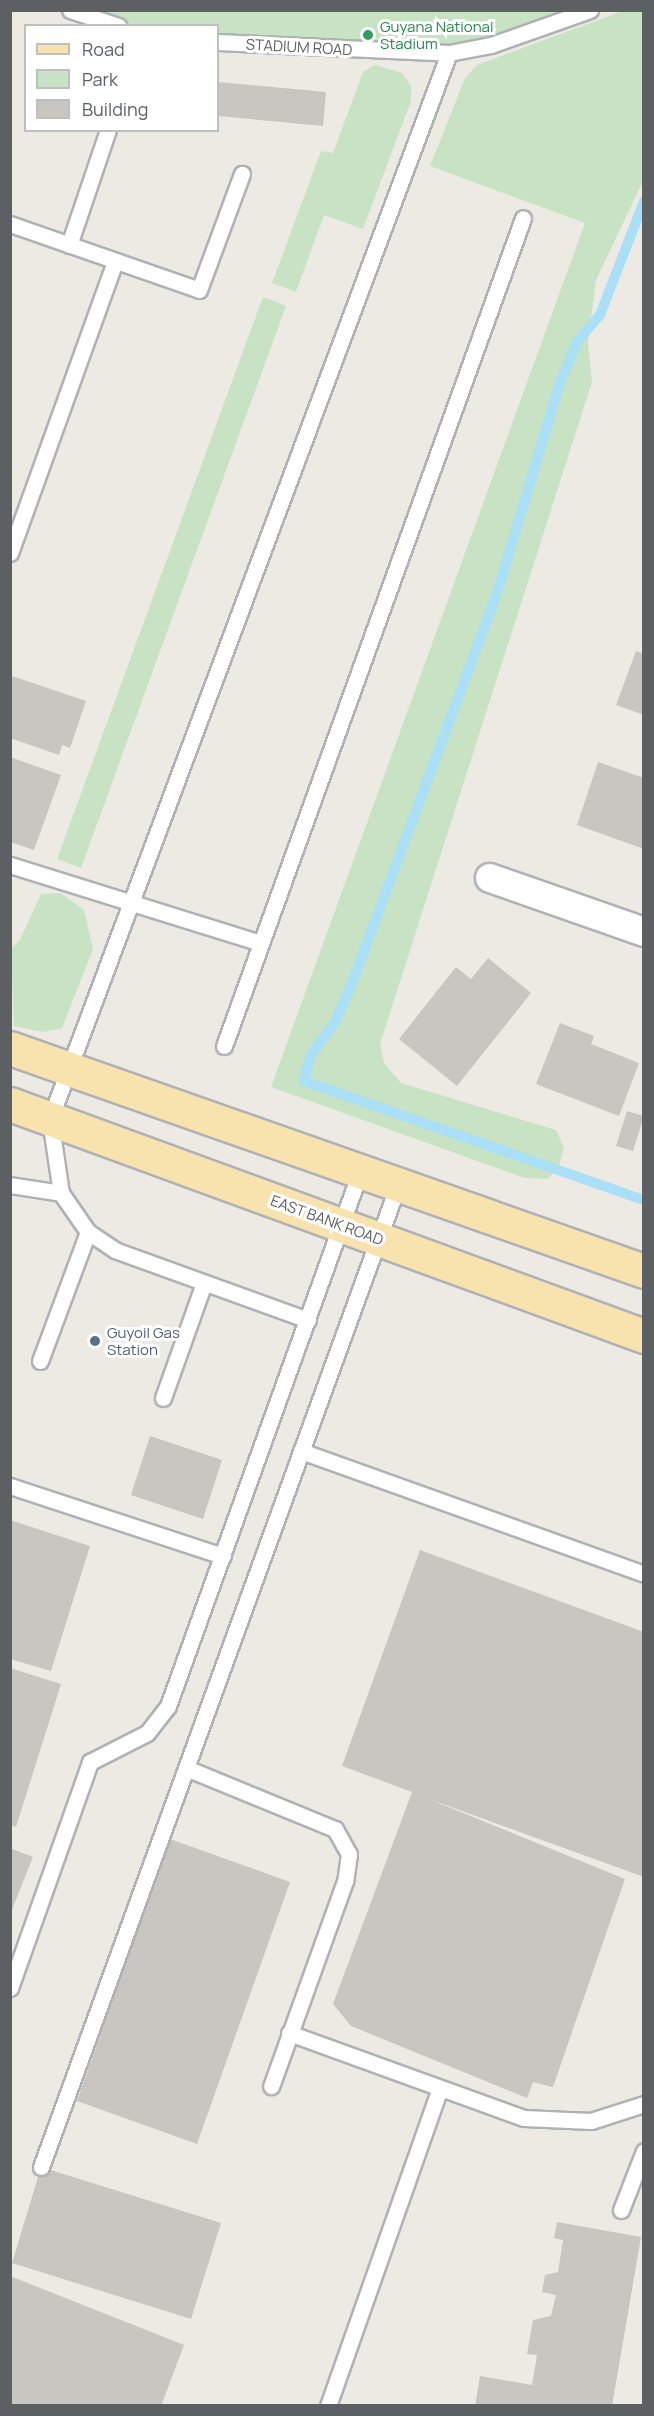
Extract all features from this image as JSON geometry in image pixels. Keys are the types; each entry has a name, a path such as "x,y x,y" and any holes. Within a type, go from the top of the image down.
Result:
{"main road":[{"path":"10,1048 644,1271"},
{"name":"EAST BANK ROAD","path":"10,1104 644,1336"}],"street":[{"path":"490,879 644,932"}],"lane":[{"path":"70,10 112,24"},
{"name":"STADIUM ROAD","path":"219,42 449,52 491,45 590,10"},
{"path":"308,1320 115,1250 88,1232 61,1193 50,1119 128,901 449,52"},
{"path":"69,244 107,132"},
{"path":"10,224 199,290 242,174"},
{"path":"224,1046 523,218"},
{"path":"10,553 115,261"},
{"path":"10,865 261,943"},
{"path":"10,1988 90,1762 147,1733 168,1706 360,1172"},
{"path":"10,1185 61,1193"},
{"path":"41,2167 398,1185"},
{"path":"40,1361 88,1232"},
{"path":"163,1398 204,1282"},
{"path":"301,1451 644,1574"},
{"path":"10,1486 223,1556"},
{"path":"186,1768 335,1829 350,1854 345,1881 271,2086"},
{"path":"290,2033 440,2088 550,2123 591,2121 644,2104"},
{"path":"328,2406 440,2088"},
{"path":"621,2210 644,2151"}],"green space":[{"path":"625,10 643,11 643,181 596,280 588,342 592,382 380,1044 384,1063 401,1083 556,1130 564,1148 559,1166 548,1179 525,1178 271,1087 585,223 430,166 465,78 477,65"},
{"name":"Guyana National Stadium","path":"70,11 590,11 449,53 219,42 219,24 115,24"},
{"path":"375,65 402,73 411,86 411,101 363,229 324,215 296,292 272,283 321,151 333,153 363,72"},
{"path":"263,297 286,306 81,868 57,859"},
{"path":"60,893 84,910 93,949 62,1028 43,1032 14,1026 11,948 20,940 41,894"}],"building":[{"path":"219,82 326,92 323,126 219,116"},
{"path":"636,651 644,654 644,715 616,705"},
{"path":"12,676 86,701 70,748 62,745 59,755 10,738"},
{"path":"10,757 61,775 34,850 10,842"},
{"path":"598,762 644,778 644,849 577,825"},
{"path":"488,958 531,993 457,1086 399,1039 456,967 471,979"},
{"path":"560,1023 594,1036 591,1044 639,1063 619,1116 536,1084"},
{"path":"627,1111 644,1116 633,1151 616,1146"},
{"path":"150,1436 222,1460 203,1519 131,1495"},
{"path":"10,1520 90,1546 51,1671 10,1659"},
{"path":"420,1550 644,1632 644,1877 429,1799 625,1879 553,2087 533,2082 527,2098 351,2026 333,2004 412,1792 342,1766"},
{"path":"10,1668 61,1684 16,1827 10,1825"},
{"path":"170,1839 290,1882 197,2144 77,2101"},
{"path":"10,1848 33,1857 11,1912 10,1912"},
{"path":"41,2167 221,2223 191,2319 12,2263"},
{"path":"557,2222 641,2237 612,2406 475,2406 480,2376 532,2385 537,2355 527,2354 533,2320 551,2316 556,2295 542,2292 545,2275 558,2272 563,2240 554,2238"},
{"path":"10,2276 184,2345 161,2406 10,2406"}],"waterway":[{"path":"644,201 600,315 578,340 560,382 497,593 349,990 335,1022 310,1056 304,1081 644,1200"}],"place":[{"name":"Guyana National Stadium","path":"368,35"},
{"name":"Guyoil Gas Station","path":"95,1341"}]}
